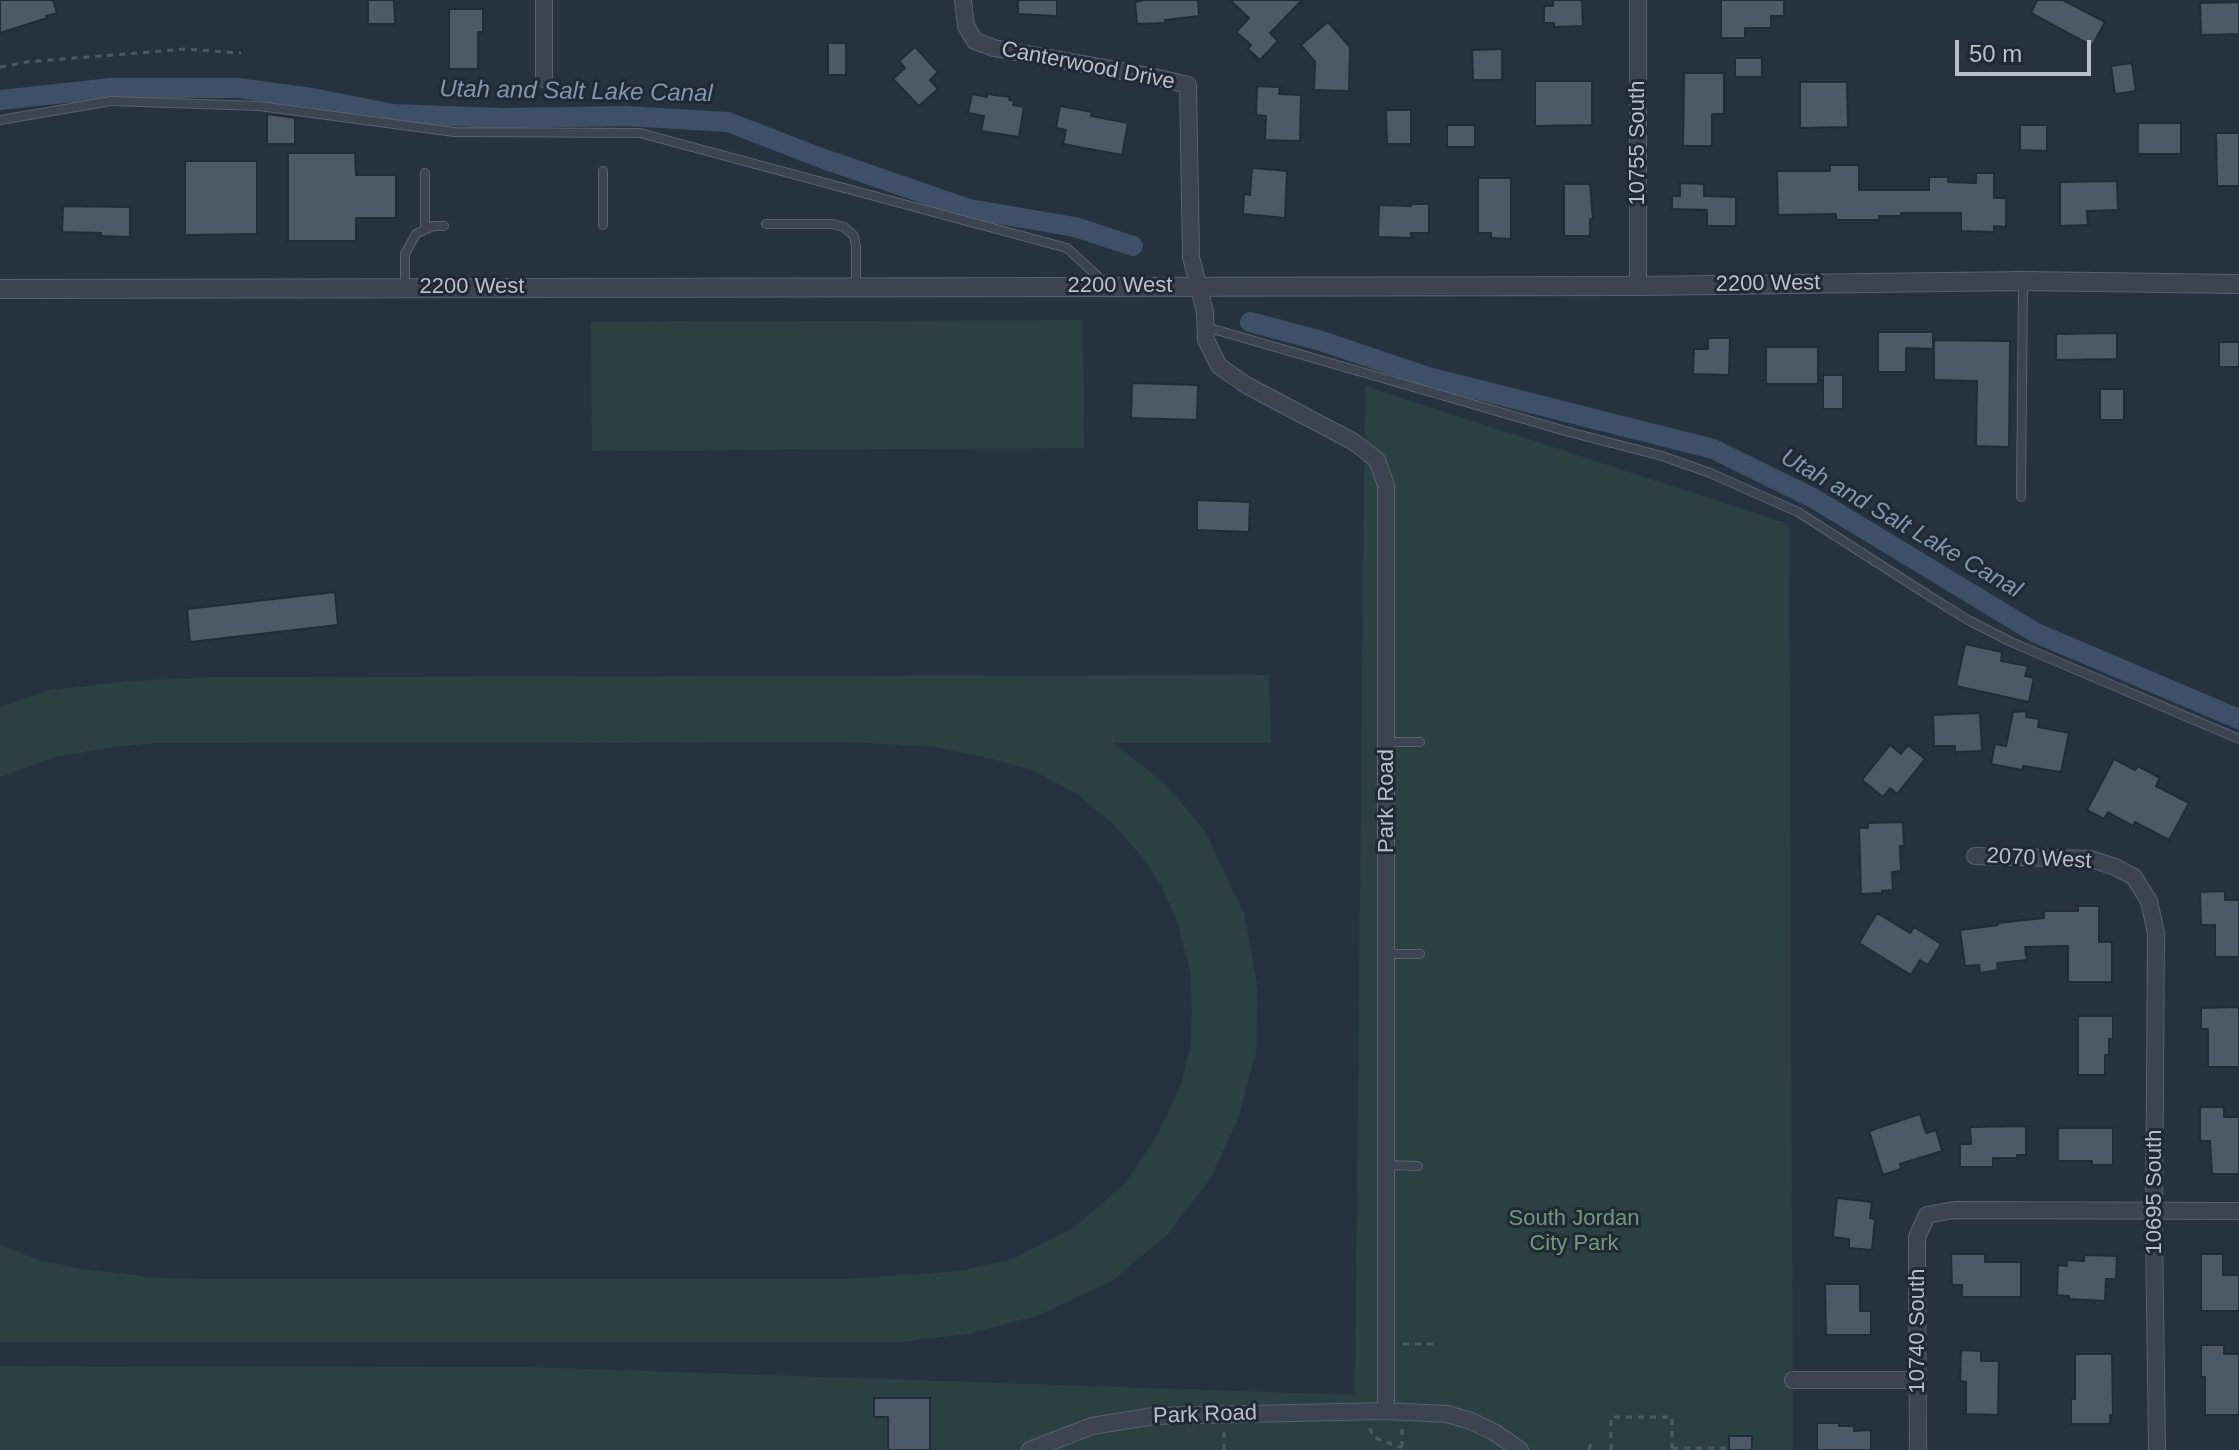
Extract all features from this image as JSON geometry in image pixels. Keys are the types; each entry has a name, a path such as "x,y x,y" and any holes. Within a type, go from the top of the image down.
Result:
{"street":[{"path":"544,0 544,79"},
{"name":"Canterwood Drive","path":"963,0 966,26 975,41 994,48 1188,85 1191,257 1198,286"},
{"name":"10755 South","path":"1638,0 1638,286"},
{"name":"2200 West","path":"0,289 1638,286 2023,281 2239,284"},
{"name":"Park Road","path":"1198,286 1205,312 1206,340 1219,366 1246,385 1354,442 1377,460 1386,485 1386,1411"},
{"name":"2070 West","path":"1975,856 2091,859 2115,867 2134,877 2149,901 2156,933"},
{"name":"10695 South","path":"2156,933 2154,1211 2157,1450"},
{"name":"10740 South","path":"1918,1450 1917,1237 1927,1215 1954,1210 2154,1211"},
{"path":"2154,1211 2239,1211"},
{"path":"1793,1380 1918,1380"},
{"name":"Park Road","path":"1030,1450 1092,1426 1154,1416 1386,1411 1447,1414 1494,1432 1520,1450"}],"lane":[{"path":"0,120 111,101 259,106 454,132 640,133 1067,248 1108,286"},
{"path":"603,171 603,225"},
{"path":"425,173 425,230"},
{"path":"766,224 832,224 844,227 854,236 856,287"},
{"path":"405,287 405,254 416,234 433,226 444,226"},
{"path":"2021,497 2023,281"},
{"path":"1206,327 1539,424 1662,456 1725,479 1798,512 1934,599 2001,636 2239,739"},
{"path":"1387,742 1420,742"},
{"path":"1386,954 1420,954"},
{"path":"1385,1165 1418,1166"}],"path":[{"path":"0,67 185,49 241,53"},
{"path":"1402,1344 1439,1344"},
{"path":"1611,1450 1611,1417 1672,1417 1672,1449 1729,1448"},
{"path":"1224,1426 1224,1450"},
{"path":"1369,1426 1373,1437 1404,1449 1402,1427"},
{"path":"1589,1450 1591,1442"}],"green space":[{"path":"1083,320 1084,448 592,451 591,322"},
{"name":"South Jordan City Park","path":"1365,386 1789,524 1793,1450 0,1450 0,1366 528,1367 1355,1395"},
{"path":"1269,675 1271,743 1114,743 1165,784 1205,831 1244,914 1258,989 1256,1051 1239,1117 1210,1179 1167,1235 1112,1281 1037,1316 968,1334 901,1342 0,1342 0,1244 38,1260 84,1269 158,1278 210,1279 846,1279 960,1271 1012,1259 1075,1227 1126,1182 1158,1134 1181,1084 1190,1048 1192,1010 1190,971 1178,924 1161,885 1139,853 1113,824 1077,794 1032,770 987,758 935,747 848,742 158,743 56,757 0,777 0,707 49,690 212,677"}],"building":[{"path":"0,0 53,0 57,13 0,33"},
{"path":"368,0 394,0 395,24 368,24"},
{"path":"1018,0 1057,0 1057,16 1018,14"},
{"path":"1198,0 1199,16 1165,20 1165,23 1137,24 1135,2"},
{"path":"1230,0 1302,0 1270,33 1278,41 1260,60 1248,49 1251,45 1236,32 1249,18"},
{"path":"1553,0 1582,0 1583,26 1554,27 1554,23 1544,23 1544,6 1553,6"},
{"path":"1721,0 1784,0 1784,16 1771,16 1771,28 1745,28 1745,38 1721,38"},
{"path":"2037,0 2063,0 2105,22 2092,46 2031,13"},
{"path":"2239,2 2239,34 2201,35 2200,3"},
{"path":"449,9 483,9 483,32 478,32 478,69 449,69"},
{"path":"1328,22 1350,47 1349,91 1314,90 1315,62 1301,45"},
{"path":"828,43 846,43 846,75 828,75"},
{"path":"915,47 938,72 930,80 938,89 919,106 893,79 905,68 899,61"},
{"path":"1502,49 1502,80 1473,80 1472,50"},
{"path":"1735,58 1762,58 1762,77 1735,77"},
{"path":"2132,63 2136,91 2115,94 2111,66"},
{"path":"1684,73 1724,73 1724,114 1712,114 1712,146 1683,146"},
{"path":"1535,81 1592,81 1592,125 1535,126"},
{"path":"1800,82 1847,82 1848,127 1800,128"},
{"path":"1257,86 1280,87 1279,94 1301,95 1300,141 1265,140 1266,116 1256,115"},
{"path":"972,94 1010,97 1013,105 1024,107 1019,137 981,131 984,116 968,113"},
{"path":"1060,106 1128,123 1122,155 1063,144 1066,130 1056,128"},
{"path":"1386,110 1411,110 1411,144 1387,144"},
{"path":"267,114 295,118 295,144 267,144"},
{"path":"2138,123 2181,123 2181,154 2138,154"},
{"path":"1447,125 1475,125 1475,147 1447,147"},
{"path":"2020,125 2047,125 2047,151 2020,150"},
{"path":"2216,133 2239,133 2239,186 2217,186"},
{"path":"288,153 355,153 356,175 396,175 396,218 356,218 356,241 288,241"},
{"path":"185,161 257,161 257,234 185,235"},
{"path":"1830,165 1859,165 1859,190 1929,190 1929,177 1948,177 1948,182 1976,183 1976,173 1994,173 1994,198 2006,198 2006,227 1994,226 1994,232 1961,231 1961,213 1901,213 1901,216 1879,216 1879,220 1836,220 1836,214 1778,215 1777,171 1830,171"},
{"path":"1252,168 1287,171 1285,218 1243,214 1244,194 1250,195"},
{"path":"1478,178 1511,178 1511,239 1491,238 1491,233 1478,233"},
{"path":"2117,181 2118,210 2087,211 2088,225 2060,226 2060,182"},
{"path":"1680,183 1704,184 1704,196 1736,197 1736,226 1707,226 1707,210 1672,209 1672,196 1680,196"},
{"path":"1564,184 1590,184 1593,219 1590,219 1590,236 1564,236"},
{"path":"1429,204 1429,233 1411,233 1411,238 1378,237 1379,205"},
{"path":"63,206 130,207 130,237 62,232"},
{"path":"1878,332 1933,332 1933,349 1906,348 1906,372 1878,372"},
{"path":"2117,333 2117,359 2056,360 2056,334"},
{"path":"1708,338 1730,338 1729,375 1693,374 1694,349 1708,349"},
{"path":"1934,340 2010,341 2009,447 1976,446 1977,381 1934,380"},
{"path":"2219,342 2239,342 2239,367 2219,367"},
{"path":"1766,347 1818,347 1818,384 1766,384"},
{"path":"1823,375 1843,375 1843,409 1823,409"},
{"path":"1132,383 1198,385 1197,420 1131,418"},
{"path":"2100,389 2124,389 2124,420 2100,420"},
{"path":"1197,500 1250,502 1249,532 1197,530"},
{"path":"335,592 338,625 190,642 187,609"},
{"path":"1965,644 2002,652 2001,661 2028,666 2025,676 2034,678 2029,702 1956,686"},
{"path":"2027,711 2026,717 2039,719 2038,727 2069,733 2061,772 2023,766 2022,770 1991,764 1995,744 2006,746 2013,712"},
{"path":"1980,713 1982,751 1955,752 1955,746 1934,746 1933,715"},
{"path":"1890,745 1901,754 1908,745 1925,759 1897,794 1890,788 1883,797 1862,780"},
{"path":"2114,759 2135,770 2138,766 2160,778 2156,786 2189,803 2169,840 2108,812 2104,819 2087,810"},
{"path":"1903,822 1901,871 1892,872 1893,890 1861,894 1859,828 1868,828 1868,823"},
{"path":"2225,891 2225,900 2239,900 2239,957 2215,957 2215,925 2201,925 2200,892"},
{"path":"2078,906 2099,906 2099,942 2112,942 2112,982 2068,982 2068,946 2025,947 2027,960 1997,963 1998,970 1980,973 1979,965 1965,966 1960,930 2044,918 2044,911 2078,911"},
{"path":"1877,913 1910,933 1914,927 1941,944 1928,965 1920,960 1911,975 1859,943"},
{"path":"2239,1007 2239,1067 2208,1067 2208,1029 2201,1029 2201,1008"},
{"path":"2078,1016 2113,1016 2113,1039 2109,1039 2109,1055 2105,1055 2105,1075 2078,1075"},
{"path":"2200,1107 2224,1107 2224,1117 2239,1117 2239,1174 2212,1174 2210,1141 2200,1141"},
{"path":"1920,1114 1926,1133 1936,1130 1942,1151 1900,1164 1901,1169 1883,1175 1869,1131"},
{"path":"2026,1126 2026,1155 1993,1158 1993,1167 1960,1167 1960,1144 1971,1144 1970,1127"},
{"path":"2058,1128 2113,1128 2113,1165 2092,1165 2092,1161 2058,1161"},
{"path":"1837,1198 1872,1202 1870,1218 1875,1219 1872,1250 1849,1248 1849,1239 1833,1237"},
{"path":"1951,1254 1985,1254 1985,1262 2021,1262 2021,1297 1962,1297 1962,1285 1952,1285"},
{"path":"2201,1254 2223,1254 2223,1275 2239,1275 2239,1311 2201,1311"},
{"path":"2084,1255 2117,1256 2116,1279 2106,1279 2105,1301 2069,1299 2069,1296 2057,1295 2058,1265 2067,1266 2067,1260 2084,1261"},
{"path":"1825,1284 1860,1284 1860,1311 1871,1311 1871,1335 1826,1335"},
{"path":"2201,1345 2224,1345 2224,1354 2239,1354 2239,1415 2205,1415"},
{"path":"1961,1350 1981,1351 1981,1361 1999,1361 1998,1415 1966,1414 1966,1382 1960,1381"},
{"path":"2075,1354 2112,1354 2113,1415 2110,1415 2110,1424 2071,1424 2071,1399 2075,1399"},
{"path":"874,1398 930,1398 930,1450 888,1450 888,1417 874,1417"},
{"path":"1817,1423 1854,1426 1854,1431 1871,1430 1871,1450 1817,1450"},
{"path":"1729,1436 1752,1436 1752,1450 1729,1450"}],"waterway":[{"name":"Utah and Salt Lake Canal","path":"0,100 111,88 238,88 393,114 502,118 626,116 728,122 969,209 1075,227 1133,246"},
{"name":"Utah and Salt Lake Canal","path":"1250,322 1318,340 1428,377 1713,449 1813,498 2036,633 2239,719"}]}
